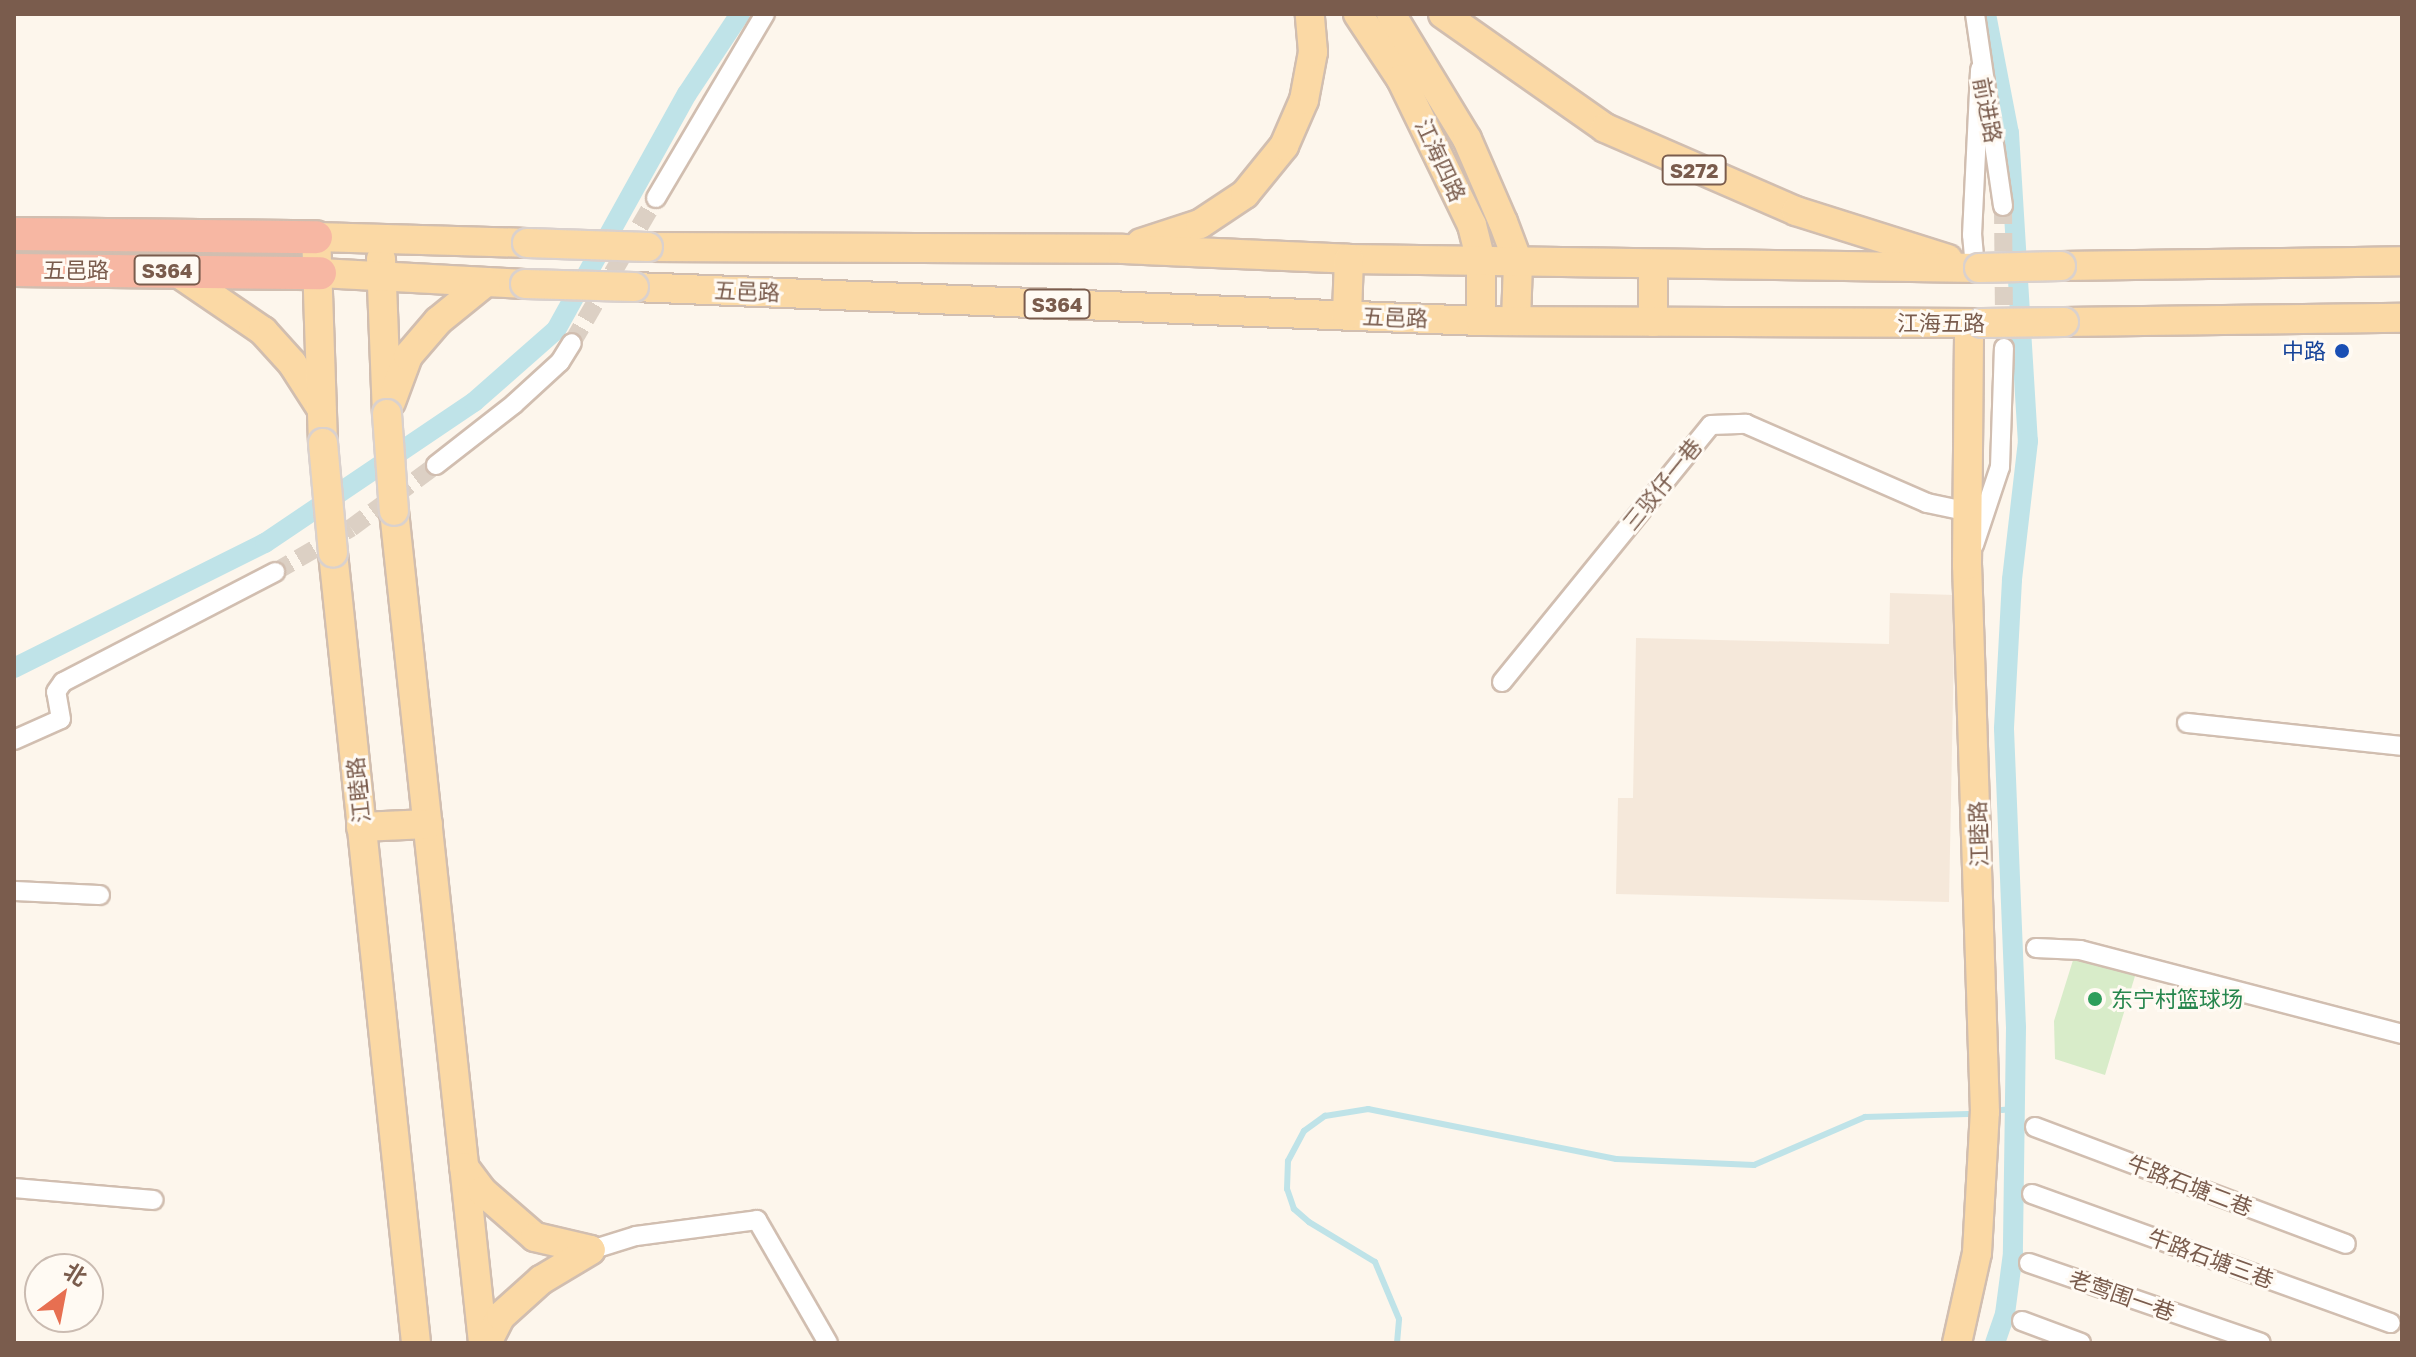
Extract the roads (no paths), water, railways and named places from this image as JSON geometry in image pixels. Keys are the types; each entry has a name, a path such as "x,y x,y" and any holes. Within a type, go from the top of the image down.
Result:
{"highway":[{"name":"五邑路","path":"14,234 316,237"},
{"path":"131,235 132,270"},
{"name":"五邑路","path":"14,270 320,273"}],"main road":[{"path":"1123,249 1200,224 1245,194 1284,146 1304,100 1313,52 1310,14"},
{"name":"江海四路","path":"1358,14 1438,148 1472,225 1481,262 1481,321"},
{"name":"江海四路","path":"1391,14 1467,139 1518,262"},
{"name":"S272","path":"1443,14 1605,128 1796,211 1977,268"},
{"path":"1438,148 1467,139"},
{"name":"五邑路","path":"316,237 648,247 1123,249 1481,262"},
{"name":"江睦路","path":"316,237 320,273 323,443 416,1343"},
{"path":"381,240 394,511 485,1343"},
{"path":"1347,315 1349,259"},
{"name":"S272","path":"1481,262 1977,268 2402,261"},
{"path":"1516,321 1518,262"},
{"path":"1653,264 1653,322"},
{"path":"175,271 263,331 292,363 322,409"},
{"name":"五邑路","path":"320,273 525,284 1481,321"},
{"path":"387,414 408,356 438,321 486,282"},
{"name":"江海五路","path":"1481,321 1975,323 2402,318"},
{"name":"江睦路","path":"1957,1343 1977,1253 1985,1112 1966,511 1975,323"},
{"path":"361,827 428,824"},
{"path":"464,1167 482,1191 535,1237 591,1250"},
{"path":"485,1343 501,1316 541,1280 591,1250"}],"street":[{"path":"656,198 765,14"},
{"name":"前进路","path":"1975,14 1980,69 1995,134 2003,206"},
{"path":"1977,268 1972,235 1980,69"},
{"path":"436,465 514,404 560,362 572,343"},
{"path":"1967,565 2000,467 2004,348"},
{"name":"三驳仔一巷","path":"1502,682 1711,425 1746,424 1927,503 1966,511"},
{"path":"14,740 61,719 56,692 63,682 275,572"},
{"path":"2187,723 2402,746"},
{"path":"14,891 100,895"},
{"path":"2036,948 2080,950 2402,1034"},
{"name":"牛路石塘二巷","path":"2035,1127 2346,1244"},
{"path":"14,1188 153,1200"},
{"name":"牛路石塘三巷","path":"2032,1194 2390,1323"},
{"path":"591,1250 636,1236 757,1220 828,1343"},
{"name":"老莺围一巷","path":"2029,1263 2261,1343"},
{"path":"2022,1321 2081,1343"}],"waterway":[{"path":"14,668 265,543 474,402 556,330 687,94 740,14"},
{"path":"1986,14 2009,133 2028,441 2012,580 2004,729 2016,1027 2013,1253 2005,1314 1995,1343"},
{"path":"1397,1343 1399,1319 1375,1262 1309,1222 1294,1209 1287,1189 1288,1161 1304,1131 1325,1116 1368,1109 1616,1159 1754,1165 1865,1117 1968,1114"},
{"path":"2002,1110 2013,1109"}],"tunnel":[{"path":"572,343 656,198"},
{"path":"2003,206 2004,333"},
{"path":"275,572 351,528 436,465"}],"place":[{"name":"中路","path":"2342,351"},
{"name":"东宁村篮球场","path":"2095,999"}]}
